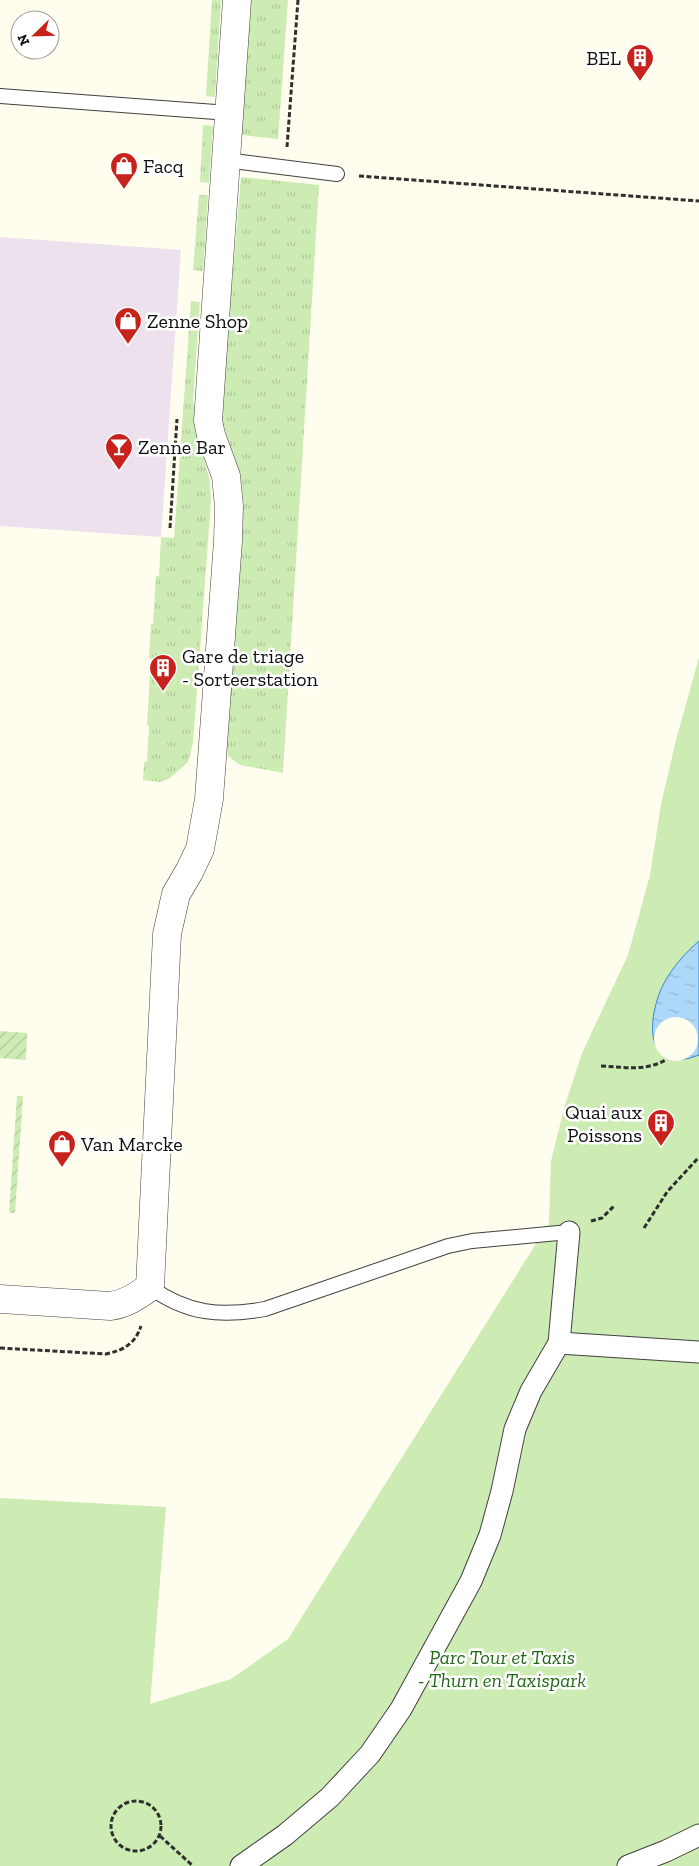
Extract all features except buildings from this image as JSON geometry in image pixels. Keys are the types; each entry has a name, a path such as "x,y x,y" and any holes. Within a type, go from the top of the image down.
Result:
{"street":[{"path":"0,1299 110,1306 131,1300 150,1287 167,934 176,894 200,849 209,799 228,541 229,490 208,421 237,0"},
{"path":"241,1866 285,1835 330,1797 370,1754 401,1709 471,1581 490,1535 502,1491 515,1428 531,1391 559,1343 569,1232"},
{"path":"559,1343 699,1352"},
{"path":"628,1866 699,1835"}],"lane":[{"path":"0,96 229,113"},
{"path":"225,160 337,174"},
{"path":"150,1287 166,1299 187,1308 216,1313 242,1313 265,1309 448,1246 472,1241 569,1232"}],"path":[{"path":"286,168 298,0"},
{"path":"359,176 699,202"},
{"path":"601,1066 648,1067 657,1065 667,1058"},
{"path":"644,1228 667,1192 699,1157"},
{"path":"0,1348 89,1354 118,1351 132,1343 136,1336 140,1328 150,1287"},
{"path":"140,1801 148,1804 159,1815 162,1823 160,1836 152,1847 144,1851 126,1850 114,1838 111,1830 114,1814 125,1803 140,1801"},
{"path":"160,1836 193,1866"}],"shaded area":[{"path":"0,237 181,250 161,537 0,526"}],"green space":[{"path":"212,0 221,0 215,97 206,96"},
{"path":"251,0 288,0 278,139 241,135"},
{"path":"203,125 213,126 209,183 200,182"},
{"path":"241,177 319,185 283,773 240,765 228,756 225,738 243,508 241,478 222,421 223,388"},
{"path":"199,195 208,195 203,271 193,270"},
{"path":"191,301 200,302 193,401 198,438 210,481 211,501 193,743 188,762 170,778 161,782 143,780 144,763 147,761 149,726 147,725 151,624 153,624 156,576 159,576 161,537 174,538"},
{"name":"Parc Tour et Taxis - Thurn en Taxispark","path":"699,657 699,1866 0,1866 0,1498 166,1507 150,1704 231,1679 288,1639 549,1223 551,1161 565,1105 582,1053 628,955 650,875 661,804 676,740"},
{"path":"0,1031 27,1033 26,1060 0,1058"},
{"path":"17,1096 23,1096 15,1213 9,1213"}],"water":[{"path":"699,941 699,1055 680,1060 667,1058 658,1051 654,1040 654,1011 658,996 675,966"}],"pier":[{"path":"676,1017 688,1021 694,1027 698,1039 694,1051 688,1057 676,1061 664,1057 658,1051 654,1039 658,1027 664,1021"}],"place":[{"name":"BEL","path":"640,82"},
{"name":"Facq","path":"124,190"},
{"name":"Zenne Shop","path":"128,345"},
{"name":"Zenne Bar","path":"119,471"},
{"name":"Gare de triage - Sorteerstation","path":"163,692"},
{"name":"Quai aux Poissons","path":"661,1147"},
{"name":"Van Marcke","path":"62,1168"}]}
